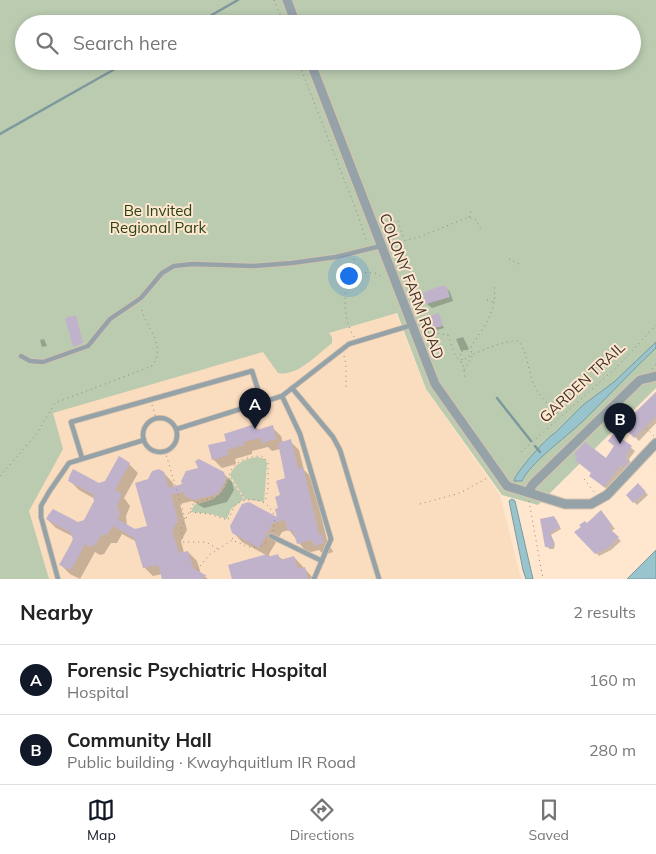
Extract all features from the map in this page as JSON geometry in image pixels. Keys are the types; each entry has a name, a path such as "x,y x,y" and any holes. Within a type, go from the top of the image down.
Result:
{"street":[{"path":"286,0 292,15"},
{"name":"COLONY FARM ROAD","path":"314,70 416,328 435,384 499,472 507,486 573,506 587,505 600,500"},
{"path":"528,492 533,484 640,380 656,376"},
{"path":"600,500 656,443"}],"lane":[{"path":"21,356 38,362 83,348 91,343 110,320 141,298 162,273 179,265 253,266 312,260 383,246"},
{"path":"177,429 282,396 339,350 356,342 416,328"},
{"path":"82,458 72,422 252,371 262,402"},
{"path":"292,388 332,437 340,450 379,579"},
{"path":"282,396 300,434 331,539 314,579"},
{"path":"156,418 168,418 177,429 176,443 165,451 153,451 144,440 143,432 146,424 156,418"},
{"path":"58,579 41,517 41,506 63,470 69,464 82,458 144,440"},
{"path":"272,536 322,561"}],"path":[{"path":"274,0 280,15"},
{"path":"302,70 358,215 368,250"},
{"path":"469,217 471,210"},
{"path":"383,246 404,241 469,217 476,220 481,230"},
{"path":"398,221 404,241"},
{"path":"356,342 344,316 349,272 357,252"},
{"path":"509,259 520,265"},
{"path":"349,272 379,274 388,282"},
{"path":"453,349 460,352 470,349 482,332 494,302 494,286"},
{"path":"0,476 36,435 55,403 152,366 157,356 157,345 142,311 141,298"},
{"path":"487,300 494,302"},
{"name":"GARDEN TRAIL","path":"521,452 618,366 628,353 656,325"},
{"path":"416,328 448,335 453,349 462,361"},
{"path":"462,361 472,353 485,352 496,345 511,340 520,343 534,385 545,402 560,416"},
{"path":"464,371 470,362 472,353 470,349"},
{"path":"339,350 346,360 346,390"},
{"path":"460,352 465,377"},
{"path":"150,399 156,418"},
{"path":"646,428 656,438"},
{"path":"165,451 186,518"},
{"path":"218,549 206,542 184,542 181,529 193,504 220,495 234,466 243,459 258,456 266,459 268,462 268,488 265,503"},
{"path":"420,504 460,493 499,472"},
{"path":"229,475 244,500"},
{"path":"584,479 600,500"},
{"path":"190,512 209,514 228,520 232,508 244,500 252,499 265,503 274,515"},
{"path":"530,503 543,579"},
{"path":"197,570 218,549 236,536"},
{"path":"232,540 249,547 256,547"}],"shaded area":[{"path":"396,313 425,388 500,495 521,579 46,579 27,509 51,412"}],"green space":[{"name":"Be Invited Regional Park","path":"0,0 656,0 656,388 538,505 502,495 426,389 397,313 329,333 332,337 332,343 307,364 292,372 278,373 263,352 53,413 63,449 29,511 49,579 0,579"},
{"path":"258,457 265,459 267,463 264,502 245,499 230,475 241,462"},
{"path":"229,477 244,499 231,509 227,519 212,514 191,512 194,505 220,494"}],"water":[{"path":"656,342 656,348 582,422 540,459 522,481 514,481 525,464 551,436 583,405 614,382"},
{"path":"512,499 515,501 533,579 526,579 523,570 509,501"},
{"path":"656,550 656,579 627,579"}],"building":[{"path":"440,286 446,286 450,297 426,304 423,293"},
{"path":"439,313 443,326 434,328 429,316"},
{"path":"76,315 83,343 73,347 65,318"},
{"path":"656,392 656,416 634,438 622,425"},
{"path":"255,424 257,430 273,425 276,439 262,443 261,438 243,442 244,445 227,450 228,455 212,460 208,445 226,441 224,434"},
{"path":"614,433 632,446 626,455 626,459 629,461 624,468 621,465 604,487 589,476 591,473 575,460 577,457 574,454 585,442 606,458 614,446 608,441"},
{"path":"291,439 298,469 303,467 319,535 322,534 324,543 314,546 312,540 297,544 293,530 288,531 285,520 273,523 259,548 232,533 230,526 242,504 249,502 277,517 275,509 278,508 275,497 280,495 276,481 285,478 278,443"},
{"path":"119,456 130,463 115,490 120,492 121,496 117,506 120,514 117,519 135,529 147,526 135,483 148,479 152,471 159,469 164,472 169,488 182,484 181,481 186,471 198,468 195,461 199,459 224,472 226,480 218,494 194,500 185,496 184,492 171,495 178,520 172,531 179,553 188,551 193,568 207,576 203,577 203,579 162,579 158,565 143,568 134,538 113,526 108,534 102,535 95,545 90,547 85,544 71,570 59,565 73,540 71,533 46,519 53,509 78,522 84,520 94,501 93,494 68,481 73,469 99,483 105,481"},
{"path":"638,483 646,492 633,503 626,495"},
{"path":"601,510 612,525 609,528 619,537 608,548 595,554 574,532 581,527 579,525 585,521 587,523"},
{"path":"554,516 560,527 550,533 554,542 552,548 545,547 540,519"},
{"path":"267,554 268,557 278,554 280,560 294,556 298,569 305,567 308,579 232,579 228,565"}],"waterway":[{"path":"212,15 238,0"},
{"path":"0,134 113,70"},
{"path":"497,398 531,441"},
{"path":"535,446 540,452"}],"place":[{"name":"Forensic Psychiatric Hospital","path":"255,429"},
{"name":"Community Hall","path":"620,444"}]}
